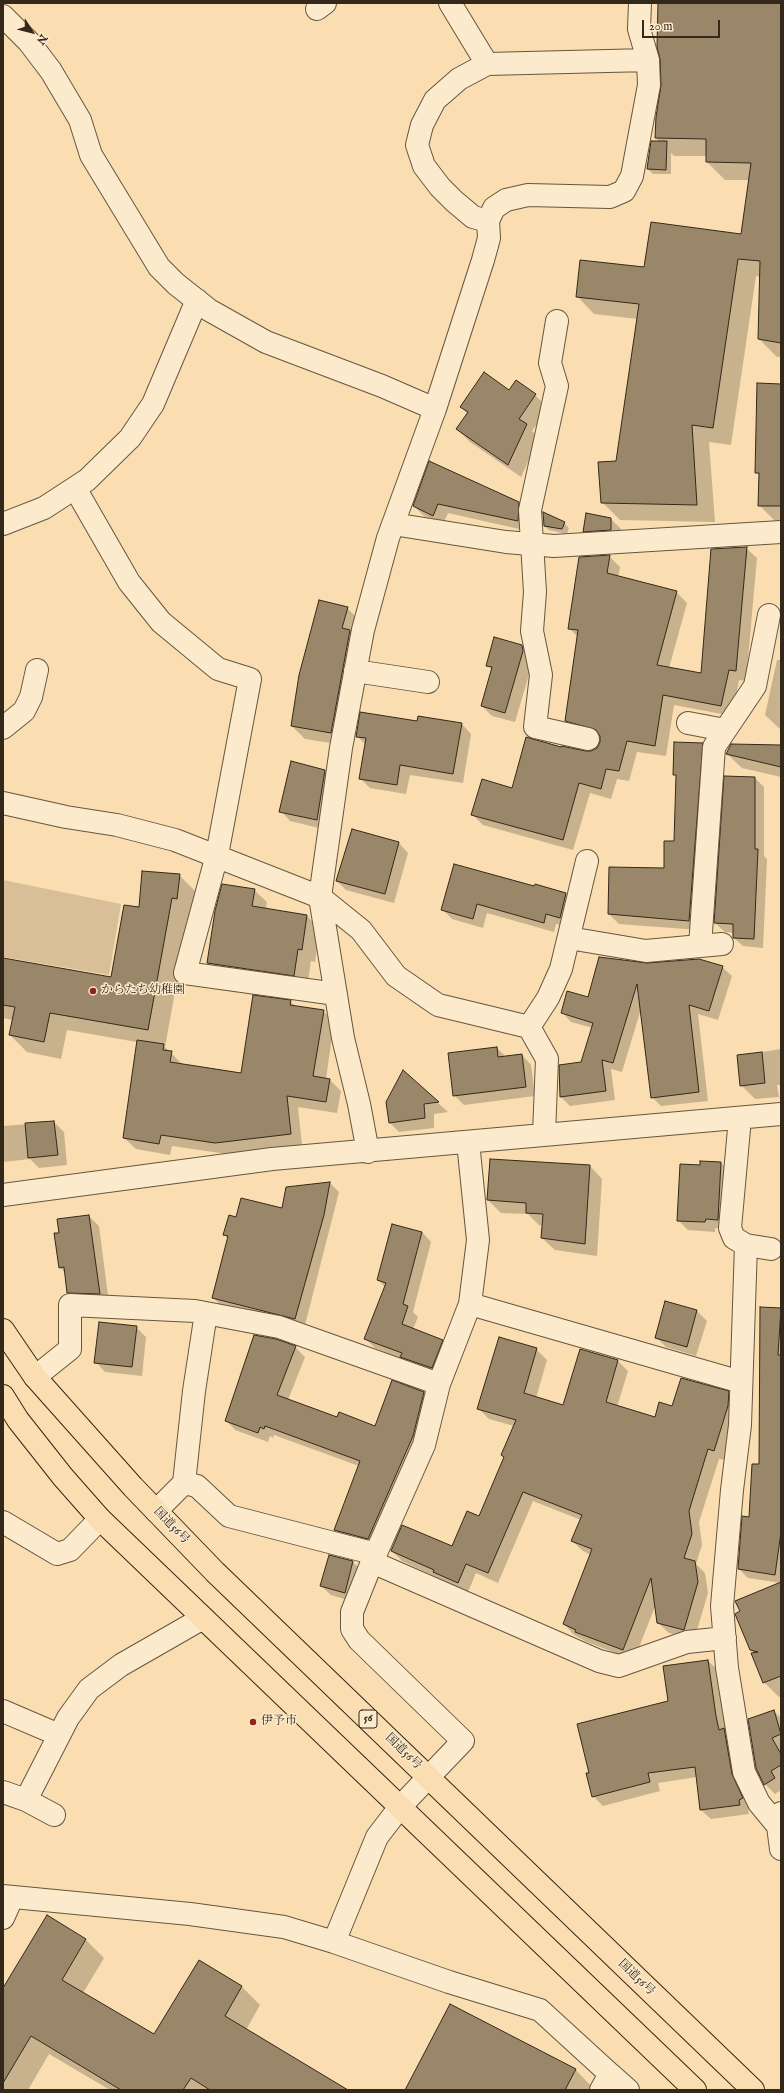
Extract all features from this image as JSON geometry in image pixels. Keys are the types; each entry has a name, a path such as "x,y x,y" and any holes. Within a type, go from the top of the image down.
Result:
{"highway":[{"name":"国道56号","path":"3,1330 36,1377 156,1511 215,1572 753,2090"},
{"path":"3,1396 18,1420 63,1478 100,1519 695,2090"}],"street":[{"path":"450,3 487,64"},
{"path":"368,1152 359,1104 343,1038 320,897 341,748 362,630 393,524 435,409 489,238 488,221 494,208 506,200 528,195 610,197 624,191 632,176 649,85 648,60 639,29 640,3"},
{"path":"3,16 29,42 51,71 80,120 91,155 159,267 176,284 209,310 266,342 382,386 435,409"},
{"path":"488,221 473,217 440,187 424,166 417,145 422,125 435,100 459,79 487,64 648,60"},
{"path":"3,524 44,508 87,480 130,438 153,404 197,300"},
{"path":"557,321 550,363 557,386 530,510 535,592 532,631 541,675 535,727 588,739"},
{"path":"75,488 129,582 161,622 218,669 250,679 217,855 185,973 336,994"},
{"path":"393,524 506,542 554,546 781,532"},
{"path":"700,946 714,747 755,686 769,615"},
{"path":"3,728 24,711 31,697 37,670"},
{"path":"355,671 428,682"},
{"path":"688,723 725,730"},
{"path":"3,804 66,818 132,829 175,840 217,855 320,897 361,930 396,976 438,1005 529,1027 547,1059 544,1134"},
{"path":"529,1027 548,998 559,974 587,861"},
{"path":"569,938 646,951 722,944"},
{"path":"3,1196 272,1160 544,1134 781,1114"},
{"path":"740,1118 730,1228 734,1238 746,1245 771,1249"},
{"path":"334,1942 377,1837 400,1807 464,1741 369,1651 352,1629 352,1612 424,1445 439,1384 470,1304 478,1240 468,1142"},
{"path":"746,1245 740,1425 732,1490 722,1606 727,1668 744,1772 759,1803 780,1819 781,1849"},
{"path":"470,1304 741,1382"},
{"path":"36,1377 70,1349 70,1305 206,1313 280,1327 439,1384"},
{"path":"156,1511 184,1483 194,1391 206,1313"},
{"path":"184,1483 197,1486 229,1516 374,1558 600,1661 619,1666 687,1642 725,1638"},
{"path":"3,1522 57,1554 70,1550 100,1519"},
{"path":"26,1800 68,1718 89,1689 121,1665 203,1618"},
{"path":"3,1711 59,1735"},
{"path":"3,1792 26,1800 54,1815"},
{"path":"3,1918 8,1897 190,1914 284,1927 334,1942 449,1982 540,2010 605,2082 628,2090"}],"shaded area":[{"path":"3,880 121,904 109,975 3,957"}],"building":[{"path":"658,3 781,3 781,343 758,339 760,261 738,259 713,428 692,425 697,505 601,503 598,462 616,461 639,304 576,297 580,260 644,267 651,222 741,234 751,163 706,162 706,139 655,138 656,117 661,85 660,59 657,47"},
{"path":"651,141 667,141 666,170 647,169"},
{"path":"484,372 509,390 516,380 536,394 519,419 527,424 508,465 456,429 468,412 460,407"},
{"path":"757,383 781,384 781,506 758,506 759,473 755,473"},
{"path":"429,461 519,502 518,521 438,504 433,516 413,506"},
{"path":"543,512 565,522 562,529 544,526"},
{"path":"586,513 611,518 611,530 583,532"},
{"path":"747,547 736,671 729,670 721,706 663,695 655,746 627,741 619,771 606,769 601,789 579,783 563,840 471,815 482,779 512,788 526,737 561,747 586,751 591,751 597,748 600,742 600,736 596,730 565,721 578,630 568,629 579,557 610,555 607,573 677,591 657,665 701,673 711,549"},
{"path":"319,600 348,607 342,628 350,630 331,733 291,726 299,675"},
{"path":"494,637 522,645 523,651 505,713 481,706 492,667 486,666"},
{"path":"360,712 417,721 418,716 462,723 453,774 400,765 397,785 359,779 366,738 356,737"},
{"path":"674,742 703,743 689,921 608,914 609,867 664,868 664,841 674,841 676,775 673,775"},
{"path":"731,744 781,745 781,767 726,754"},
{"path":"291,761 325,770 317,820 279,812"},
{"path":"724,776 755,777 755,849 758,849 754,939 733,938 733,924 714,923"},
{"path":"352,829 399,842 385,894 336,881"},
{"path":"454,864 534,886 535,884 566,893 560,918 546,914 544,923 477,904 473,919 441,910"},
{"path":"142,871 180,874 177,899 172,898 148,1030 50,1013 44,1042 9,1035 15,1007 3,1005 3,958 111,977 124,905 139,907"},
{"path":"222,884 255,889 252,906 307,915 302,950 298,949 294,976 207,963 215,911"},
{"path":"599,957 647,963 699,959 723,966 709,1011 689,1005 699,1092 651,1098 637,984 613,1063 602,1060 606,1091 560,1097 559,1065 581,1062 593,1023 561,1013 567,991 588,997"},
{"path":"253,995 291,1000 290,1005 324,1010 313,1076 330,1079 326,1102 287,1096 291,1134 215,1143 161,1135 159,1144 123,1138 137,1040 164,1044 163,1050 172,1051 170,1062 241,1073"},
{"path":"497,1047 498,1057 522,1054 526,1087 453,1096 448,1053"},
{"path":"762,1052 765,1083 740,1086 737,1055"},
{"path":"403,1070 439,1102 424,1104 425,1118 389,1123 386,1102"},
{"path":"54,1121 58,1155 28,1158 25,1123"},
{"path":"490,1159 590,1165 585,1244 541,1238 543,1214 526,1213 526,1203 487,1200"},
{"path":"700,1161 721,1162 718,1220 706,1219 705,1222 677,1221 680,1164 700,1165"},
{"path":"330,1182 324,1215 295,1319 212,1298 228,1236 223,1235 229,1215 236,1217 241,1198 282,1208 286,1187"},
{"path":"89,1215 100,1294 67,1293 64,1267 59,1268 54,1233 59,1233 57,1219"},
{"path":"392,1224 422,1232 403,1304 408,1306 402,1324 443,1340 432,1368 400,1357 402,1353 364,1339 386,1283 377,1280"},
{"path":"665,1301 697,1310 687,1347 655,1338"},
{"path":"760,1307 781,1308 778,1355 781,1355 781,1532 775,1575 738,1569 742,1516 749,1517 752,1464 759,1464"},
{"path":"99,1322 137,1326 132,1367 94,1363"},
{"path":"254,1335 276,1339 296,1346 277,1395 337,1417 339,1412 375,1426 392,1380 424,1392 413,1436 368,1539 334,1530 360,1461 265,1426 264,1429 260,1427 258,1433 225,1421"},
{"path":"499,1337 537,1348 524,1393 563,1405 580,1349 618,1360 606,1402 655,1417 659,1402 672,1406 681,1378 729,1391 728,1406 714,1451 708,1449 689,1511 692,1534 684,1558 695,1561 698,1582 684,1630 657,1623 651,1578 623,1650 575,1632 576,1630 563,1624 592,1549 571,1541 582,1515 523,1492 488,1573 466,1564 458,1583 433,1572 434,1570 391,1551 402,1525 452,1546 467,1511 479,1516 504,1457 501,1455 516,1420 477,1409"},
{"path":"329,1555 353,1561 345,1593 320,1586"},
{"path":"781,1582 781,1676 763,1683 751,1653 758,1652 750,1650 735,1614 740,1611 735,1601"},
{"path":"708,1660 719,1730 724,1728 732,1774 743,1798 739,1800 740,1805 700,1810 695,1767 648,1773 650,1782 592,1797 586,1773 589,1773 577,1724 668,1701 663,1666"},
{"path":"774,1710 781,1734 772,1738 781,1754 781,1765 771,1771 775,1778 764,1785 756,1768 748,1719"},
{"path":"47,1915 86,1939 62,1980 154,2034 199,1960 242,1986 225,2016 348,2090 210,2090 191,2078 183,2090 121,2090 31,2036 3,2083 3,1988"},
{"path":"450,2004 576,2069 565,2090 405,2090"}],"place":[{"name":"からたち幼稚園","path":"93,991"},
{"name":"伊予市","path":"253,1722"}]}
